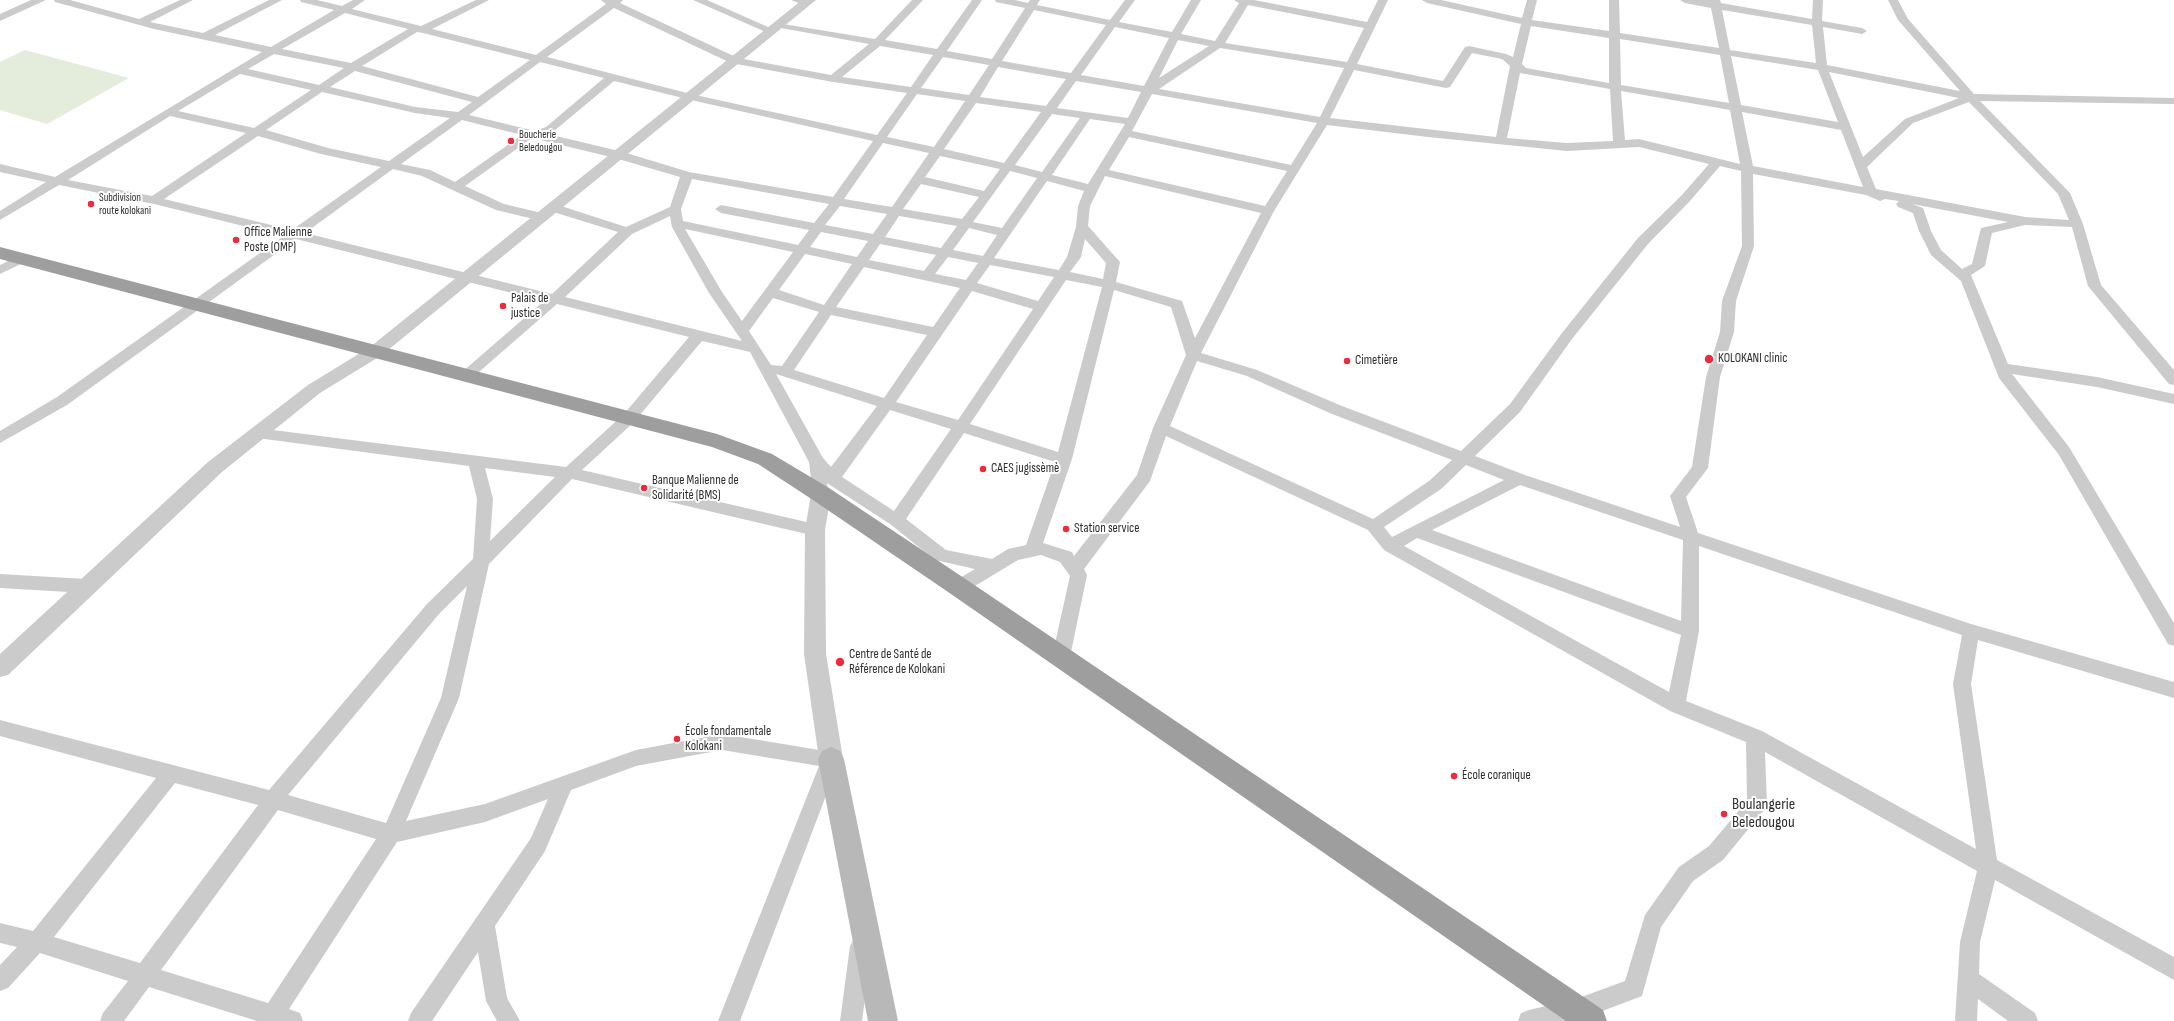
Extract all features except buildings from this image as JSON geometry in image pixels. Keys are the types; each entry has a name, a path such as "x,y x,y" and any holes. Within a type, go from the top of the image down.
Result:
{"highway":[{"path":"0,253 717,441 759,457 826,486 959,587 1584,1015"}],"main road":[{"path":"831,759 883,1021"}],"street":[{"path":"0,18 21,7 41,0"},
{"path":"59,0 141,22 353,67 480,101"},
{"path":"141,22 188,0"},
{"path":"205,36 277,0"},
{"path":"305,0 691,97 1008,167 1091,189"},
{"path":"0,216 238,70 360,0"},
{"path":"154,200 353,67 418,29 484,0"},
{"path":"698,0 776,28 996,62 1322,121 1567,147 1639,143 1747,169 1871,193 2026,221 2077,224"},
{"path":"833,79 877,43 918,0"},
{"path":"742,331 836,202 912,91 941,53 977,0"},
{"path":"1000,0 1033,3 1218,45 1352,66 1446,85 1469,49 1506,57 1523,71 1846,127"},
{"path":"927,276 1075,77 1130,0"},
{"path":"896,520 961,427 1074,257 1082,227 1084,206 1091,189 1132,122 1175,36 1196,0"},
{"path":"1149,90 1218,45 1243,0 1371,26"},
{"path":"1074,569 1144,477 1160,428 1193,355 1268,211 1322,126 1322,121 1352,66 1383,0"},
{"path":"1427,0 1527,22 1822,67 1971,97 2174,101"},
{"path":"1501,141 1516,65 1532,0"},
{"path":"1614,0 1615,87 1619,144"},
{"path":"1685,0 1716,3 1862,31"},
{"path":"1818,0 1817,23 1822,67 1871,193 1919,211 1925,231 1936,252 1961,275 1968,278 2006,378 2064,450 2174,639"},
{"path":"1893,0 1904,20 1971,97 2064,193 2077,224 2095,286 2174,380"},
{"path":"0,438 62,401 293,234 460,116 612,1 735,61 833,79 1132,122"},
{"path":"0,668 35,637 86,586 215,467 314,389 376,351 776,28 804,1"},
{"path":"785,372 972,100 1033,3"},
{"path":"1676,705 1690,632 1691,536 1678,496 1700,468 1714,377 1727,332 1729,300 1748,246 1747,169 1734,107 1716,3"},
{"path":"238,70 415,110 460,116 619,155 687,175 761,189 771,188 836,202 966,224 1005,233"},
{"path":"457,186 529,135 536,135 550,129 612,77"},
{"path":"1861,166 1909,122 1971,97"},
{"path":"170,112 254,133 275,136 325,151 426,173 457,186 500,208 542,217"},
{"path":"729,1021 831,759 815,654 815,530 826,486 887,404 968,285 1087,116"},
{"path":"1125,133 1294,169"},
{"path":"1374,526 1435,485 1515,408 1567,336 1643,241 1686,198 1717,162"},
{"path":"0,168 56,181 154,200 755,348"},
{"path":"1102,172 1268,211"},
{"path":"687,175 676,216 716,293 755,348 817,462 826,486 896,520 941,555 992,566"},
{"path":"918,179 987,195"},
{"path":"554,208 627,230"},
{"path":"721,209 1110,284 1177,304 1193,355"},
{"path":"467,375 555,299 627,230 676,216 801,249 968,285 1042,306"},
{"path":"1961,275 1978,266 1986,230 2026,221"},
{"path":"1032,551 1064,460 1110,284 1114,262 1082,227"},
{"path":"0,270 20,258"},
{"path":"770,292 827,310 936,332"},
{"path":"111,1021 273,800 434,610 569,473 629,418 699,335"},
{"path":"1193,355 1252,373 1337,410 1462,459 1519,479 1971,631 2174,690"},
{"path":"764,365 1064,460"},
{"path":"2001,368 2097,382 2174,399"},
{"path":"1160,428 1374,526 1390,546 1676,705 1755,737 2174,969"},
{"path":"257,433 569,473 815,530"},
{"path":"0,933 37,942 145,975 278,1019 391,834 450,698 481,561 485,499 476,461"},
{"path":"817,462 826,486"},
{"path":"1390,546 1416,531 1519,479"},
{"path":"1416,531 1690,632"},
{"path":"959,587 1014,554 1042,549 1066,557 1079,575 1061,657"},
{"path":"0,581 86,586"},
{"path":"1966,1021 1970,942 1988,866 1962,684 1971,631"},
{"path":"0,728 273,800 391,834 485,813 636,758 722,742 831,759"},
{"path":"1529,1021 1584,1015 1634,988 1652,922 1686,874 1716,853 1757,804 1755,737"},
{"path":"0,980 37,942 170,774"},
{"path":"419,1021 538,844 564,784"},
{"path":"851,1021 864,920"},
{"path":"484,925 497,1001 509,1021"},
{"path":"1968,979 2027,1021"}],"green space":[{"path":"25,50 129,78 47,124 0,110 0,62"}],"place":[{"name":"Boucherie Beledougou","path":"511,141"},
{"name":"Subdivision route kolokani","path":"91,204"},
{"name":"Office Malienne Poste (OMP)","path":"236,240"},
{"name":"Palais de justice","path":"503,306"},
{"name":"KOLOKANI clinic","path":"1709,359"},
{"name":"Cimetière","path":"1347,361"},
{"name":"CAES jugissèmè","path":"983,469"},
{"name":"Banque Malienne de Solidarité (BMS)","path":"644,488"},
{"name":"Station service","path":"1066,529"},
{"name":"Centre de Santé de Référence de Kolokani","path":"840,662"},
{"name":"École fondamentale Kolokani","path":"677,739"},
{"name":"École coranique","path":"1454,776"},
{"name":"Boulangerie Beledougou","path":"1724,814"}]}
